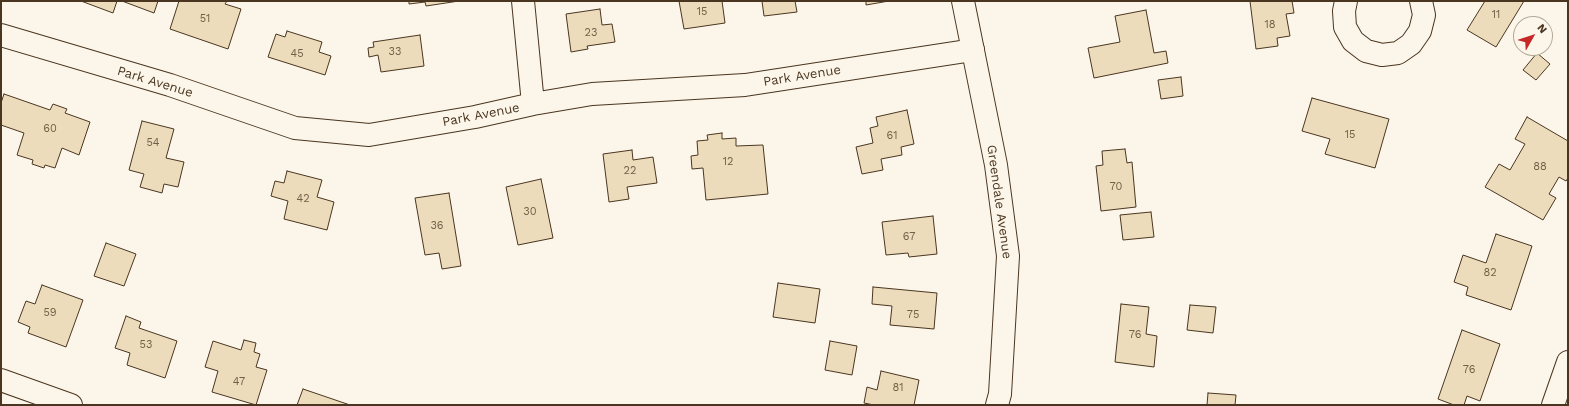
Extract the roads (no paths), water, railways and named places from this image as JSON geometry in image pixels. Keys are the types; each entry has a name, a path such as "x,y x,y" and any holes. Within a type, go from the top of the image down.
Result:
{"street":[{"path":"523,1 532,104"},
{"name":"Greendale Avenue","path":"963,1 996,165 1008,256 1000,394 997,405"},
{"path":"1346,1 1344,11 1346,27 1353,41 1366,51 1382,55 1398,53 1411,44 1420,31 1424,15 1421,1"},
{"name":"Park Avenue","path":"1,35 170,85 295,128 369,135 475,117 532,104 592,94 744,85 973,50"},
{"path":"1553,405 1568,362"},
{"path":"1,380 71,405"}]}
